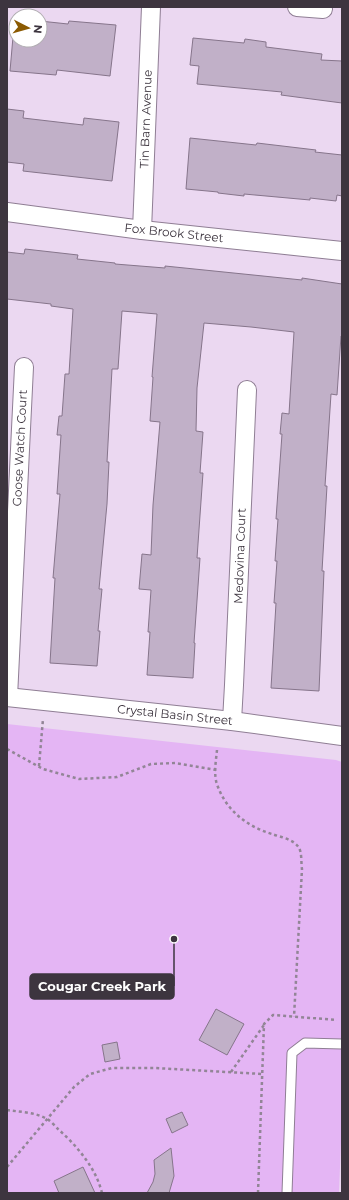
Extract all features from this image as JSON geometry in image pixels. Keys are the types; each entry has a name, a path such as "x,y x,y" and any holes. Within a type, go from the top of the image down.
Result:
{"street":[{"name":"Tin Barn Avenue","path":"142,230 151,7"},
{"path":"297,7 323,9"},
{"name":"Fox Brook Street","path":"7,212 142,230 342,251"},
{"name":"Goose Watch Court","path":"8,697 24,367"},
{"name":"Medovina Court","path":"232,722 247,390"},
{"name":"Crystal Basin Street","path":"8,697 342,736"}],"lane":[{"path":"287,1193 292,1053 305,1043 342,1044"}],"path":[{"path":"39,766 45,701"},
{"path":"7,749 43,769 79,779 117,777 151,764 175,763 216,770"},
{"path":"217,750 217,786 230,808 247,824 270,834 283,837 293,842 299,848 302,869 294,1017"},
{"path":"231,1072 264,1024 273,1015 337,1020"},
{"path":"258,1193 264,1024"},
{"path":"7,1167 74,1087 90,1074 112,1068 155,1068 263,1074"},
{"path":"7,1110 30,1113 47,1119 68,1137 88,1161 102,1193"}],"shaded area":[{"path":"7,724 336,760 342,762 342,1116 339,1193 7,1193"}],"building":[{"path":"69,21 116,25 110,76 57,70 56,75 10,71 12,48 48,48 48,22 68,24"},
{"path":"193,38 244,43 245,39 266,42 266,47 322,54 321,60 342,61 342,103 281,95 282,92 197,84 199,66 190,65"},
{"path":"7,109 24,111 23,118 83,125 84,118 119,122 112,181 23,171 24,164 7,162"},
{"path":"190,138 256,145 257,143 316,150 315,152 342,155 342,196 337,195 336,201 310,198 310,200 244,194 244,196 186,189"},
{"path":"25,249 78,255 77,259 115,264 165,268 165,266 302,280 302,278 342,284 342,336 337,395 331,394 325,486 327,486 322,571 324,571 319,691 271,688 276,603 274,603 278,519 276,519 282,434 280,434 282,413 289,414 294,332 251,327 204,323 197,388 196,431 203,432 200,473 203,473 197,558 200,558 193,678 147,675 151,590 139,589 142,554 151,555 153,505 160,422 150,421 157,314 122,311 118,369 112,369 107,462 109,462 107,504 99,589 102,589 98,631 100,631 97,666 50,663 55,578 53,578 60,494 57,494 61,435 57,435 59,416 62,416 65,374 69,374 73,309 51,306 51,304 7,299 7,252 24,254"},
{"path":"216,1009 244,1024 227,1055 199,1040"},
{"path":"117,1042 120,1059 105,1062 102,1045"},
{"path":"182,1112 188,1125 172,1133 166,1119"},
{"path":"171,1148 174,1176 169,1193 147,1193 153,1182 155,1174 154,1160"},
{"path":"83,1167 95,1193 59,1193 54,1181"}],"place":[{"name":"Cougar Creek Park","path":"174,939"}]}
